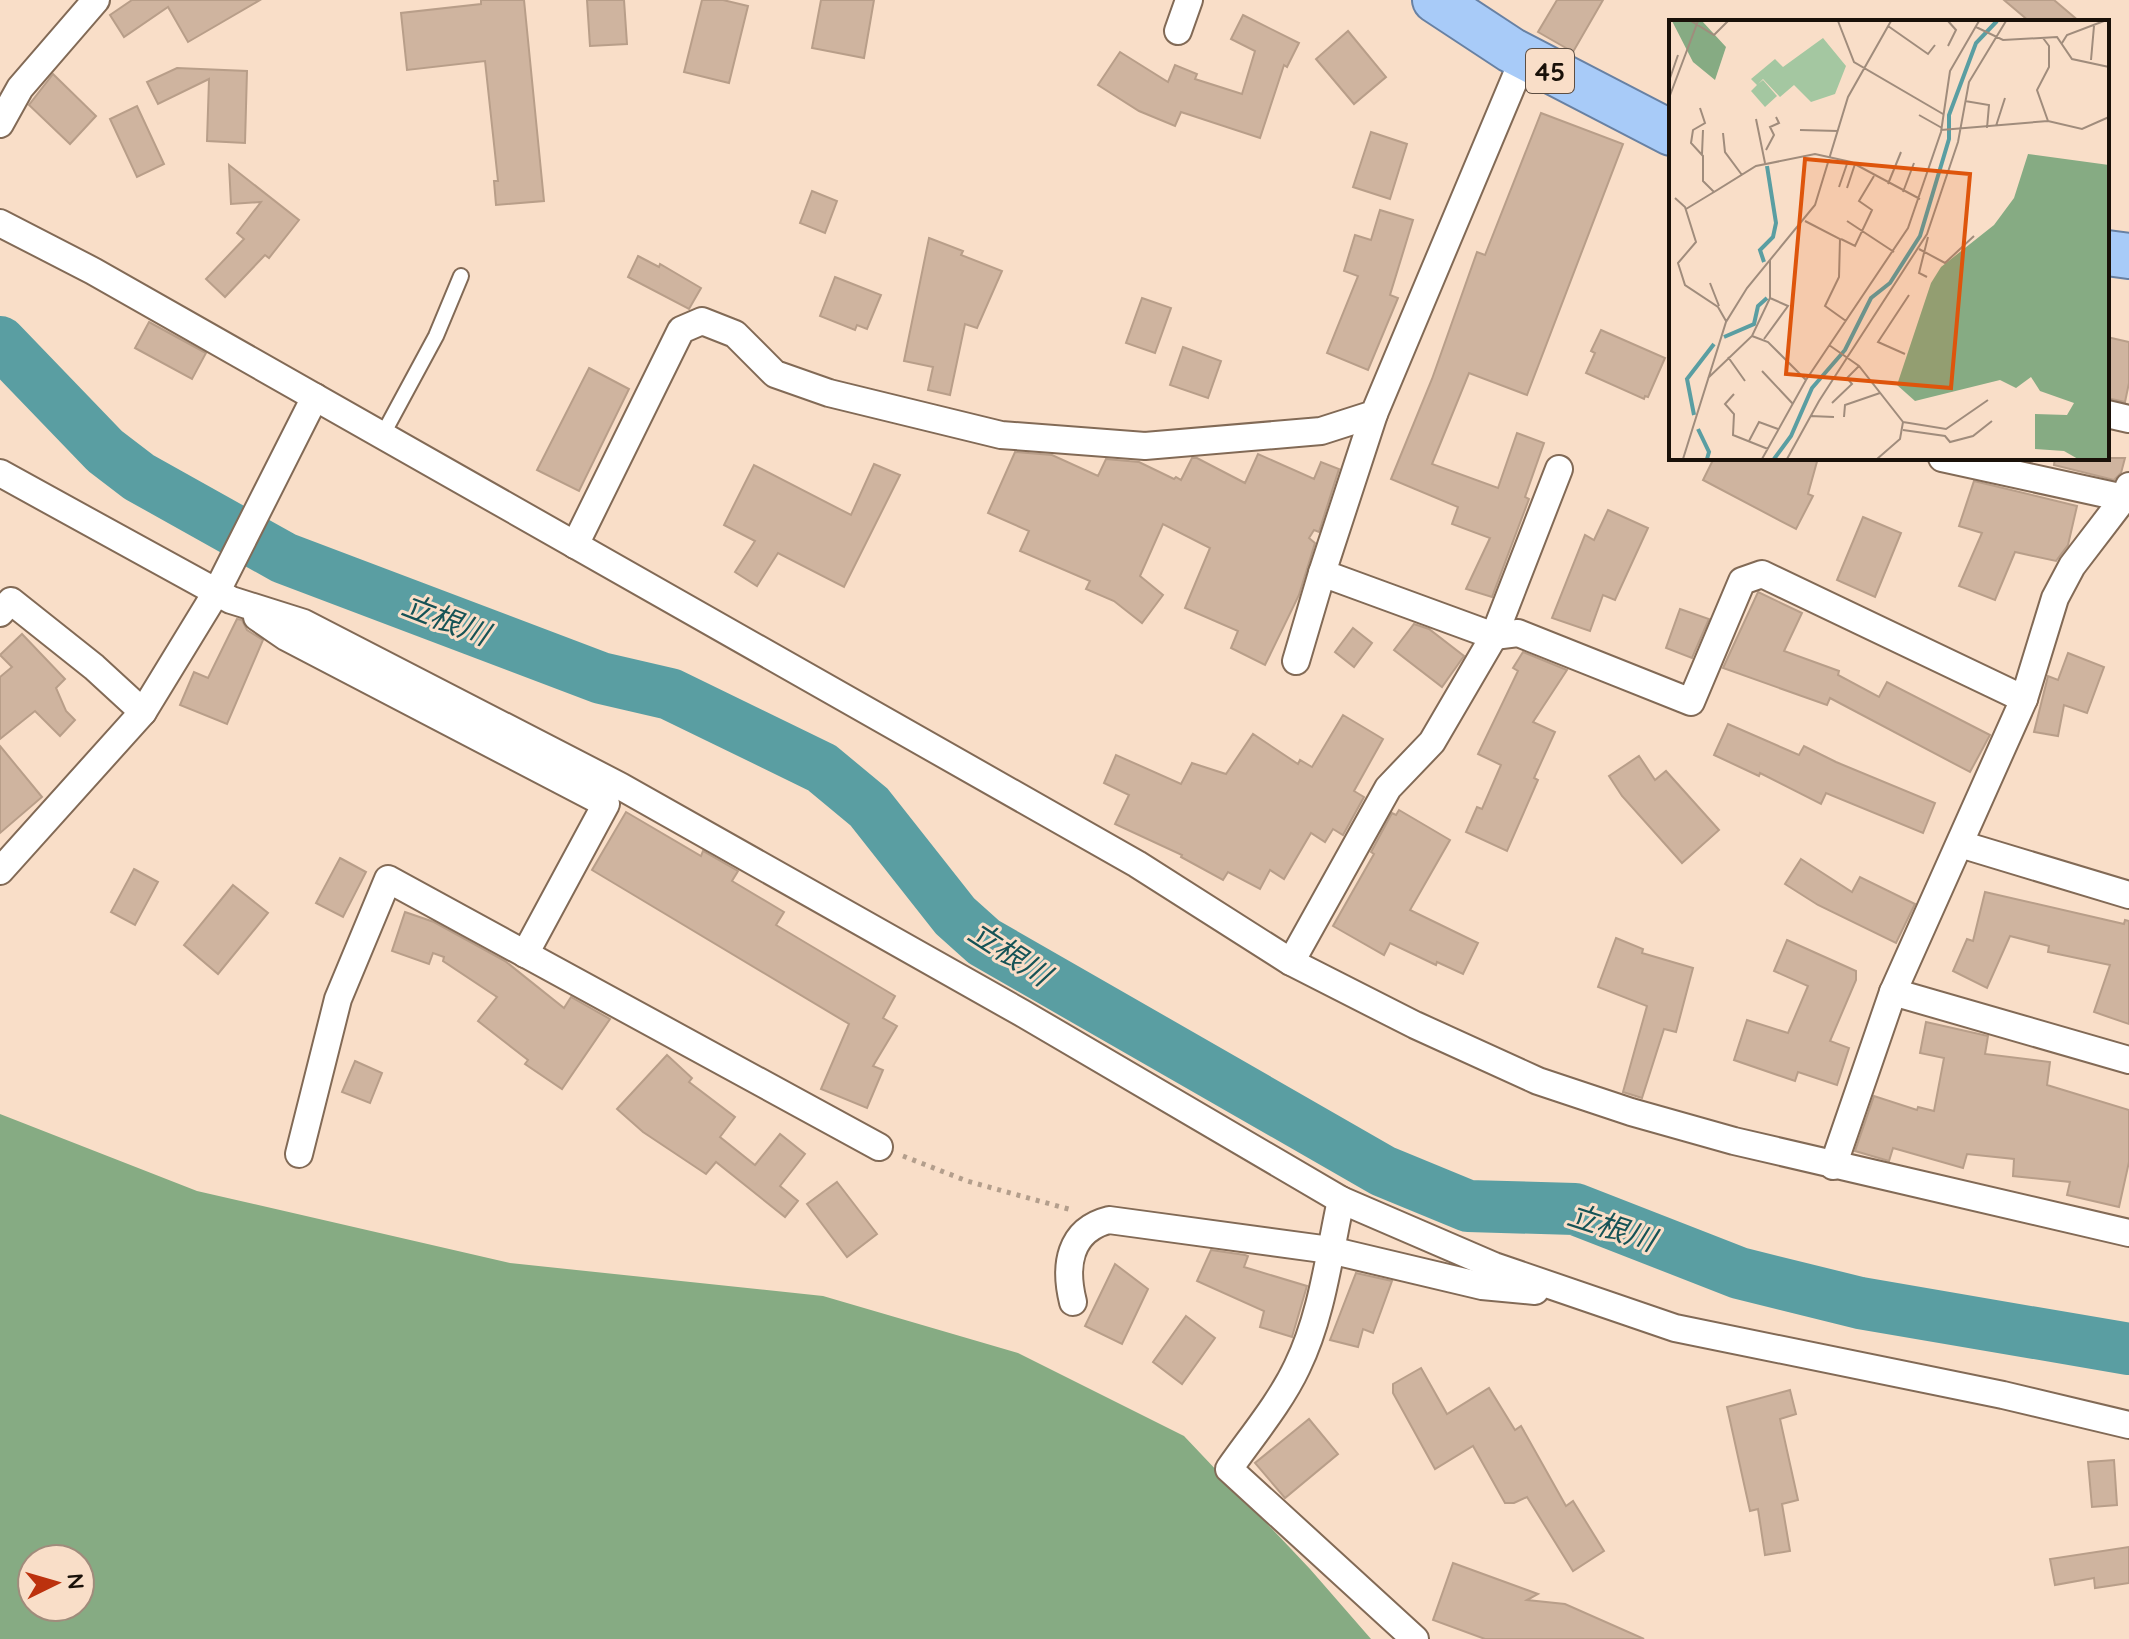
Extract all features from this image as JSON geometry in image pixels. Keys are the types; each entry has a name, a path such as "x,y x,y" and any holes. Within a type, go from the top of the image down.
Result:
{"highway":[{"name":"45","path":"1435,0 1524,57 1669,132"},
{"path":"2109,253 2129,256"}],"street":[{"path":"0,124 20,88 96,0"},
{"path":"1178,31 1189,0"},
{"path":"1296,661 1374,414 1524,57"},
{"path":"0,223 93,271 1137,864 1291,962 1415,1025 1538,1081 1631,1112 1833,1166 2129,1233"},
{"path":"575,545 681,330 702,321 735,334 775,374 829,393 1001,435 1145,446 1321,431 1374,414"},
{"path":"0,871 143,712 223,591 315,397"},
{"path":"2109,414 2129,419"},
{"path":"1833,1166 1893,992 2024,699 2055,598 2072,566 2127,492 1953,460"},
{"path":"1291,962 1388,788 1432,742 1494,636 1559,469"},
{"path":"0,473 223,591 304,623 620,786 1022,1013 1341,1200 1494,1266 1675,1328 2003,1395 2129,1425"},
{"path":"1322,573 1494,636 1518,633 1691,702 1742,581 1762,574 2024,699"},
{"path":"223,591 286,637 606,804 525,954"},
{"path":"4,601 94,667 143,712"},
{"path":"1960,844 2129,895"},
{"path":"299,1154 338,999 388,879 879,1147"},
{"path":"1893,992 2129,1060"},
{"path":"1341,1200 1318,1306 1298,1366 1229,1469 1415,1639"},
{"path":"1073,1302 1067,1280 1077,1241 1084,1230 1109,1220 1330,1250 1482,1286 1575,1295"}],"lane":[{"path":"382,436 436,336 461,276"}],"path":[{"path":"879,1147 967,1181 1109,1220"}],"green space":[{"path":"0,1114 197,1191 510,1263 823,1296 1018,1353 1184,1436 1310,1569 1371,1639 0,1639"}],"building":[{"path":"132,0 260,0 188,42 168,7 124,37 110,15"},
{"path":"481,0 524,0 544,201 496,205 494,181 498,181 485,61 407,70 401,13 481,4"},
{"path":"587,0 624,0 627,44 590,46"},
{"path":"702,0 723,0 748,6 729,83 684,72"},
{"path":"821,0 874,0 864,58 812,48"},
{"path":"1557,0 1603,0 1573,52 1538,32"},
{"path":"2004,0 2054,0 2078,20 2028,20"},
{"path":"1243,15 1299,43 1287,67 1284,65 1260,138 1181,112 1175,126 1139,111 1098,85 1120,52 1168,82 1175,65 1197,74 1195,79 1242,94 1255,51 1231,39"},
{"path":"1348,31 1386,77 1354,104 1316,59"},
{"path":"177,68 247,71 245,143 207,141 209,79 158,104 147,82"},
{"path":"53,74 96,116 70,144 29,105"},
{"path":"137,106 164,164 137,177 110,119"},
{"path":"1541,113 1623,144 1527,395 1469,373 1432,464 1498,488 1517,433 1544,443 1525,497 1529,499 1492,597 1466,589 1490,538 1452,524 1458,507 1391,479 1432,379 1477,252 1485,255"},
{"path":"1371,132 1407,144 1390,199 1353,187"},
{"path":"229,165 299,220 269,258 265,255 225,297 206,279 244,239 237,233 261,202 231,204"},
{"path":"812,191 837,201 825,233 800,223"},
{"path":"1380,210 1413,220 1390,295 1398,298 1368,370 1327,353 1358,276 1344,271 1355,235 1371,240"},
{"path":"929,238 1002,271 977,328 965,324 950,395 928,390 933,367 904,361"},
{"path":"638,256 659,267 660,264 701,288 689,309 628,277"},
{"path":"835,277 881,295 867,329 857,325 855,330 820,316"},
{"path":"1142,298 1171,308 1155,353 1126,343"},
{"path":"149,322 206,353 192,379 135,348"},
{"path":"1601,330 1665,358 1648,397 1644,399 1586,373 1595,353 1591,351"},
{"path":"2109,337 2129,342 2129,383 2125,402 2109,398"},
{"path":"1183,347 1221,361 1208,398 1170,385"},
{"path":"589,368 629,389 579,491 537,470"},
{"path":"1015,452 1052,455 1098,476 1106,459 1139,462 1181,480 1192,458 1197,458 1245,483 1258,454 1314,479 1321,462 1339,469 1319,532 1314,530 1309,538 1315,543 1299,595 1265,665 1231,648 1238,631 1185,608 1210,548 1163,524 1140,576 1163,595 1142,623 1114,601 1086,589 1090,581 1020,551 1029,531 988,513"},
{"path":"2125,458 2121,473 2114,480 2054,465 2055,460"},
{"path":"1713,460 1817,460 1808,494 1813,496 1796,529 1703,480"},
{"path":"874,464 900,475 844,587 778,553 757,586 735,572 755,541 724,525 754,465 851,515"},
{"path":"1974,481 2077,506 2068,545 2056,561 2015,552 1995,600 1959,586 1982,533 1959,526"},
{"path":"1608,510 1648,528 1615,600 1603,595 1590,631 1552,618 1585,535 1594,540"},
{"path":"1863,517 1901,533 1875,597 1837,580"},
{"path":"1758,592 1802,613 1784,651 1839,671 1838,675 1879,697 1887,682 1990,735 1970,772 1830,698 1827,705 1723,668"},
{"path":"1680,609 1709,619 1692,658 1666,648"},
{"path":"237,619 263,640 227,724 180,705 194,672 208,678"},
{"path":"1414,624 1429,629 1464,656 1442,687 1394,650"},
{"path":"1353,628 1372,643 1354,667 1335,652"},
{"path":"22,634 65,679 56,688 66,711 75,720 60,736 35,711 0,739 0,677 12,667 0,655"},
{"path":"1523,652 1567,670 1533,722 1555,732 1507,851 1466,832 1477,807 1482,809 1501,765 1478,754 1518,671 1513,668"},
{"path":"2068,653 2104,667 2087,713 2064,705 2058,736 2034,732 2048,676 2058,680"},
{"path":"1343,715 1383,739 1354,791 1364,797 1343,835 1333,829 1325,842 1311,833 1284,879 1270,870 1260,889 1228,872 1223,880 1182,855 1115,824 1129,795 1104,783 1116,755 1181,784 1192,763 1226,774 1253,734 1298,764 1300,760 1312,767"},
{"path":"1728,724 1799,755 1804,746 1935,803 1923,833 1826,793 1821,804 1760,773 1759,776 1714,755"},
{"path":"0,746 42,797 0,833"},
{"path":"1639,756 1655,780 1666,771 1719,830 1682,863 1622,796 1609,776"},
{"path":"1399,810 1450,840 1410,910 1478,943 1463,974 1390,943 1384,955 1333,926 1374,854 1371,852 1392,813 1396,815"},
{"path":"626,812 701,856 703,851 738,871 732,881 784,912 776,925 895,996 883,1018 897,1026 873,1066 883,1070 867,1108 821,1089 849,1024 592,870"},
{"path":"340,858 366,872 343,917 316,903"},
{"path":"1801,859 1852,892 1860,877 1915,904 1896,943 1818,905 1785,884"},
{"path":"134,869 158,882 135,925 111,912"},
{"path":"233,885 268,913 218,974 184,945"},
{"path":"1985,892 2124,924 2125,920 2129,921 2129,1024 2094,1012 2110,965 2048,952 2049,946 2010,936 1987,988 1953,971 1967,939 1973,941"},
{"path":"405,912 434,922 505,961 564,1008 571,997 610,1019 562,1089 525,1064 528,1060 478,1021 497,997 443,961 444,957 433,953 429,964 392,951"},
{"path":"1616,938 1643,949 1642,953 1693,968 1676,1032 1664,1029 1642,1098 1623,1092 1647,1006 1598,987"},
{"path":"1787,940 1856,971 1856,980 1830,1041 1849,1048 1837,1085 1798,1072 1795,1081 1734,1060 1747,1020 1788,1033 1808,986 1774,971"},
{"path":"1926,1022 1988,1036 1985,1054 2050,1062 2047,1085 2129,1110 2129,1162 2119,1207 2067,1195 2070,1182 2013,1176 2014,1159 1967,1154 1963,1168 1893,1148 1889,1161 1855,1151 1874,1096 1917,1110 1918,1107 1934,1111 1944,1058 1920,1053"},
{"path":"667,1055 692,1078 689,1082 735,1117 720,1137 755,1165 780,1134 805,1154 780,1186 798,1201 785,1217 716,1162 706,1174 643,1132 617,1109"},
{"path":"355,1061 382,1073 370,1103 342,1092"},
{"path":"837,1182 877,1234 847,1257 807,1204"},
{"path":"1211,1250 1248,1256 1244,1267 1307,1286 1292,1337 1260,1327 1264,1311 1197,1281"},
{"path":"1115,1264 1148,1289 1122,1344 1085,1326"},
{"path":"1356,1273 1392,1281 1373,1333 1363,1329 1358,1347 1330,1340"},
{"path":"1186,1316 1215,1338 1182,1384 1153,1362"},
{"path":"1421,1368 1447,1414 1489,1388 1515,1430 1521,1426 1566,1506 1573,1501 1604,1551 1573,1571 1527,1497 1505,1503 1473,1446 1435,1469 1393,1393 1393,1384"},
{"path":"1790,1390 1796,1414 1780,1419 1798,1500 1782,1504 1790,1551 1765,1555 1758,1509 1750,1511 1727,1407"},
{"path":"1309,1419 1338,1454 1285,1498 1255,1463"},
{"path":"2114,1460 2117,1505 2092,1507 2088,1462"},
{"path":"2129,1547 2129,1583 2095,1588 2094,1578 2055,1585 2050,1559"},
{"path":"1453,1563 1538,1594 1527,1600 1565,1604 1644,1639 1485,1639 1433,1620"}],"waterway":[{"name":"立根川","path":"0,342 105,451 139,477 284,558 601,678 670,694 822,768 869,807 955,916 984,942 1383,1171 1468,1206 1575,1209 1739,1273 1860,1303 2129,1349"}]}
